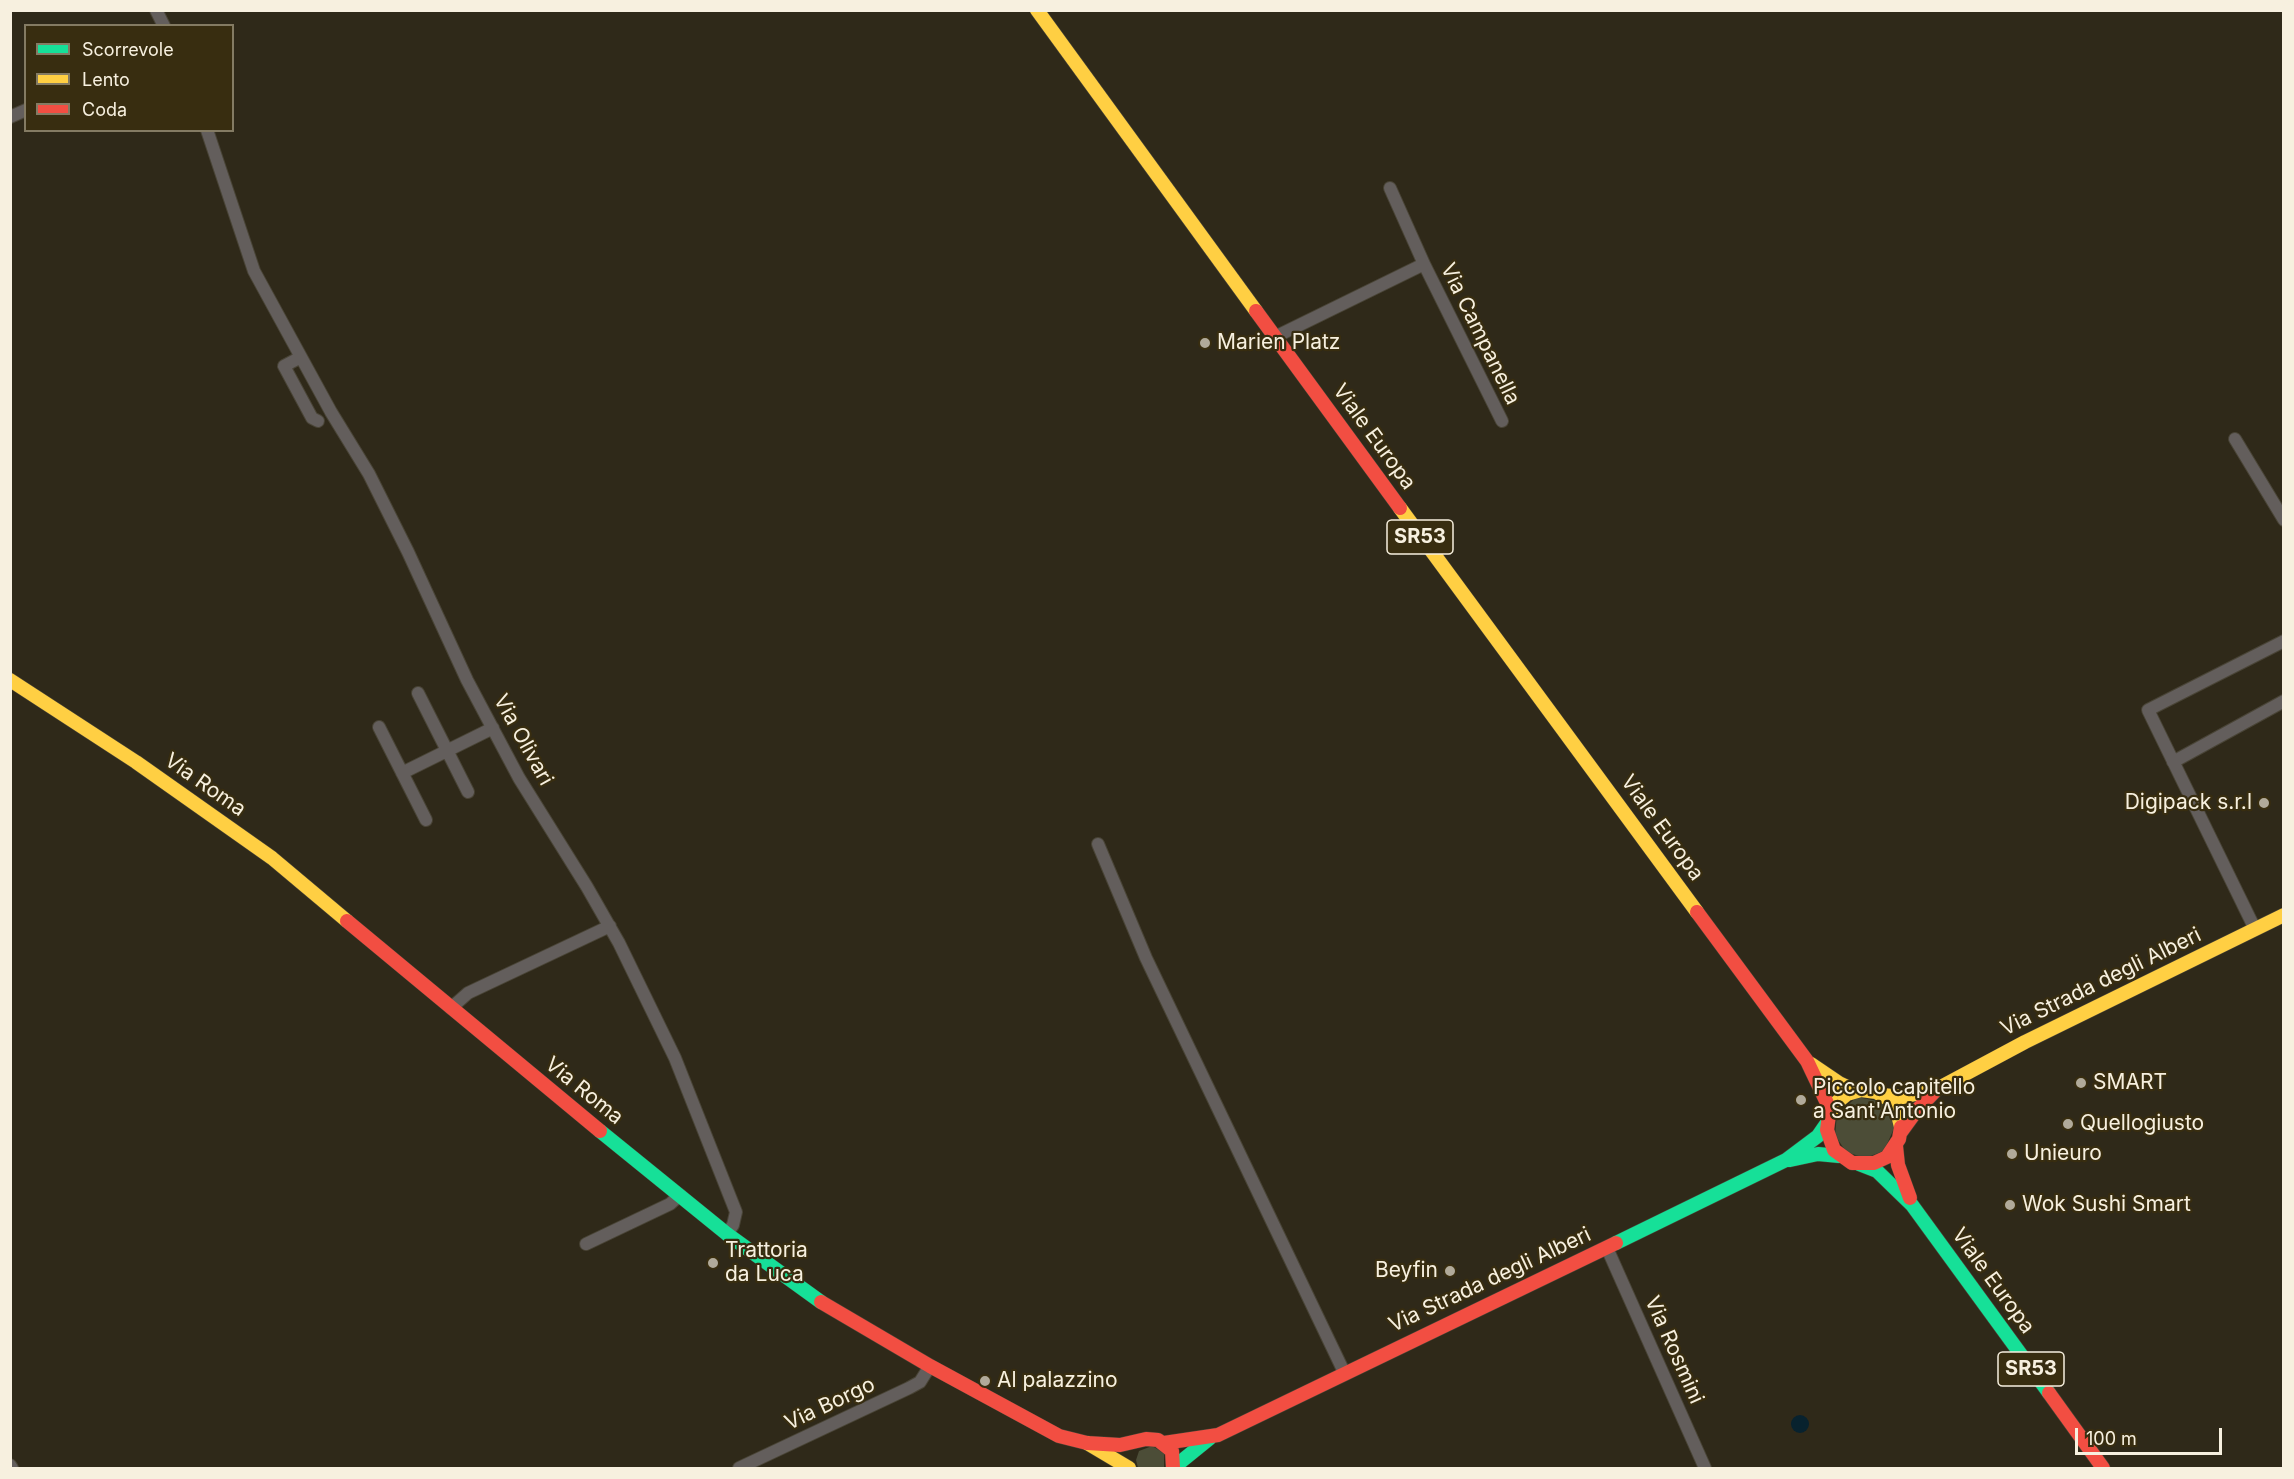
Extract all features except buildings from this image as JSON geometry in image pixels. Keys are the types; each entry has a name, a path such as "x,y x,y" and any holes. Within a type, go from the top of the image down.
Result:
{"main road":[{"name":"Viale Europa","path":"1037,10 1807,1061 1827,1103 1831,1144 1839,1155 1876,1171 1912,1205 2103,1468"},
{"name":"Via Roma","path":"10,680 82,726 272,858 680,1195 812,1297 930,1366 1059,1436 1087,1443 1120,1445 1153,1439 1164,1443"},
{"name":"Via Strada degli Alberi","path":"1882,1095 1903,1097 1939,1088 2025,1042 2283,915"},
{"name":"Viale Europa","path":"1807,1061 1825,1075 1856,1091 1869,1090 1882,1095"},
{"name":"Via Strada degli Alberi","path":"1901,1132 1917,1110 1939,1088"},
{"path":"1828,1119 1841,1098 1856,1091"},
{"path":"1859,1164 1881,1161 1896,1146 1901,1132 1897,1111 1882,1095"},
{"name":"Via Strada degli Alberi","path":"1173,1468 1211,1437 1786,1160 1818,1136 1828,1119"},
{"name":"Viale Europa","path":"1896,1146 1898,1165 1912,1205"},
{"name":"Via Strada degli Alberi","path":"1786,1160 1818,1155 1839,1155"},
{"name":"Via Strada degli Alberi","path":"1164,1443 1211,1437"},
{"name":"Via Roma","path":"1129,1468 1131,1450 1141,1441"},
{"name":"Via Roma","path":"1087,1443 1129,1468"},
{"path":"1164,1443 1172,1451 1173,1468"}],"street":[{"path":"156,10 163,24"},
{"path":"10,117 24,111"},
{"name":"Via Olivari","path":"208,132 254,271 369,474 467,680 519,778 610,926 675,1058 736,1212 728,1234"},
{"name":"Via Campanella","path":"1390,188 1424,264 1502,421"},
{"name":"Via Campanella","path":"1275,337 1424,264"},
{"path":"301,357 284,366 312,418 318,421"},
{"path":"2235,439 2283,520"},
{"path":"2254,929 2148,710 2283,641"},
{"path":"418,693 468,792"},
{"path":"2173,762 2283,701"},
{"path":"379,727 426,820"},
{"path":"402,773 493,728"},
{"path":"1098,844 1146,958 1344,1372"},
{"path":"451,1008 468,993 610,926"},
{"path":"586,1244 670,1204 680,1195"},
{"name":"Via Rosmini","path":"1607,1248 1705,1468"},
{"name":"Via Borgo","path":"738,1468 909,1388 920,1382 930,1366"}],"green space":[{"path":"1857,1097 1883,1102 1895,1126 1884,1151 1865,1158 1846,1152 1835,1135 1837,1114"},
{"path":"1152,1446 1164,1453 1164,1468 1138,1468 1136,1460 1139,1451"}],"water":[{"path":"1796,1415 1804,1415 1809,1420 1807,1431 1796,1433 1791,1428 1791,1420"}],"traffic: fast":[{"path":"1616,1243 1786,1160 1818,1136 1827,1123"},
{"path":"600,1131 727,1234 821,1302"},
{"path":"1790,1160 1818,1154 1839,1156"},
{"path":"1859,1164 1877,1171 1912,1205 2049,1393"},
{"path":"1173,1468 1210,1438"}],"traffic: slow":[{"path":"1037,10 1256,311"},
{"path":"1400,508 1697,912"},
{"path":"10,680 136,762 272,858 347,921"},
{"path":"1882,1095 1903,1097 1939,1088 2025,1042 2284,915"},
{"path":"1811,1064 1839,1083 1856,1091"},
{"path":"1829,1115 1836,1103 1847,1094 1861,1090 1876,1092 1888,1099 1897,1111 1901,1127"},
{"path":"1087,1443 1129,1468"}],"traffic: jam":[{"path":"1256,311 1400,508"},
{"path":"1697,912 1807,1061 1827,1103 1829,1115 1827,1130 1834,1150 1852,1163 1874,1163 1887,1157 1899,1139 1901,1127"},
{"path":"347,921 600,1131"},
{"path":"1901,1132 1917,1110 1938,1088"},
{"path":"1896,1146 1898,1165 1910,1198"},
{"path":"1164,1443 1218,1435 1616,1243"},
{"path":"821,1302 930,1366 1059,1436 1087,1443 1120,1445 1146,1439 1158,1440 1172,1451 1173,1468"},
{"path":"2049,1393 2103,1468"}],"place":[{"name":"Marien Platz","path":"1205,343"},
{"name":"Digipack s.r.l","path":"2264,803"},
{"name":"SMART","path":"2081,1083"},
{"name":"Piccolo capitello a Sant'Antonio","path":"1801,1100"},
{"name":"Quellogiusto","path":"2068,1124"},
{"name":"Unieuro","path":"2012,1154"},
{"name":"Wok Sushi Smart","path":"2010,1205"},
{"name":"Trattoria da Luca","path":"713,1263"},
{"name":"Beyfin","path":"1450,1271"},
{"name":"Al palazzino","path":"985,1381"}]}
